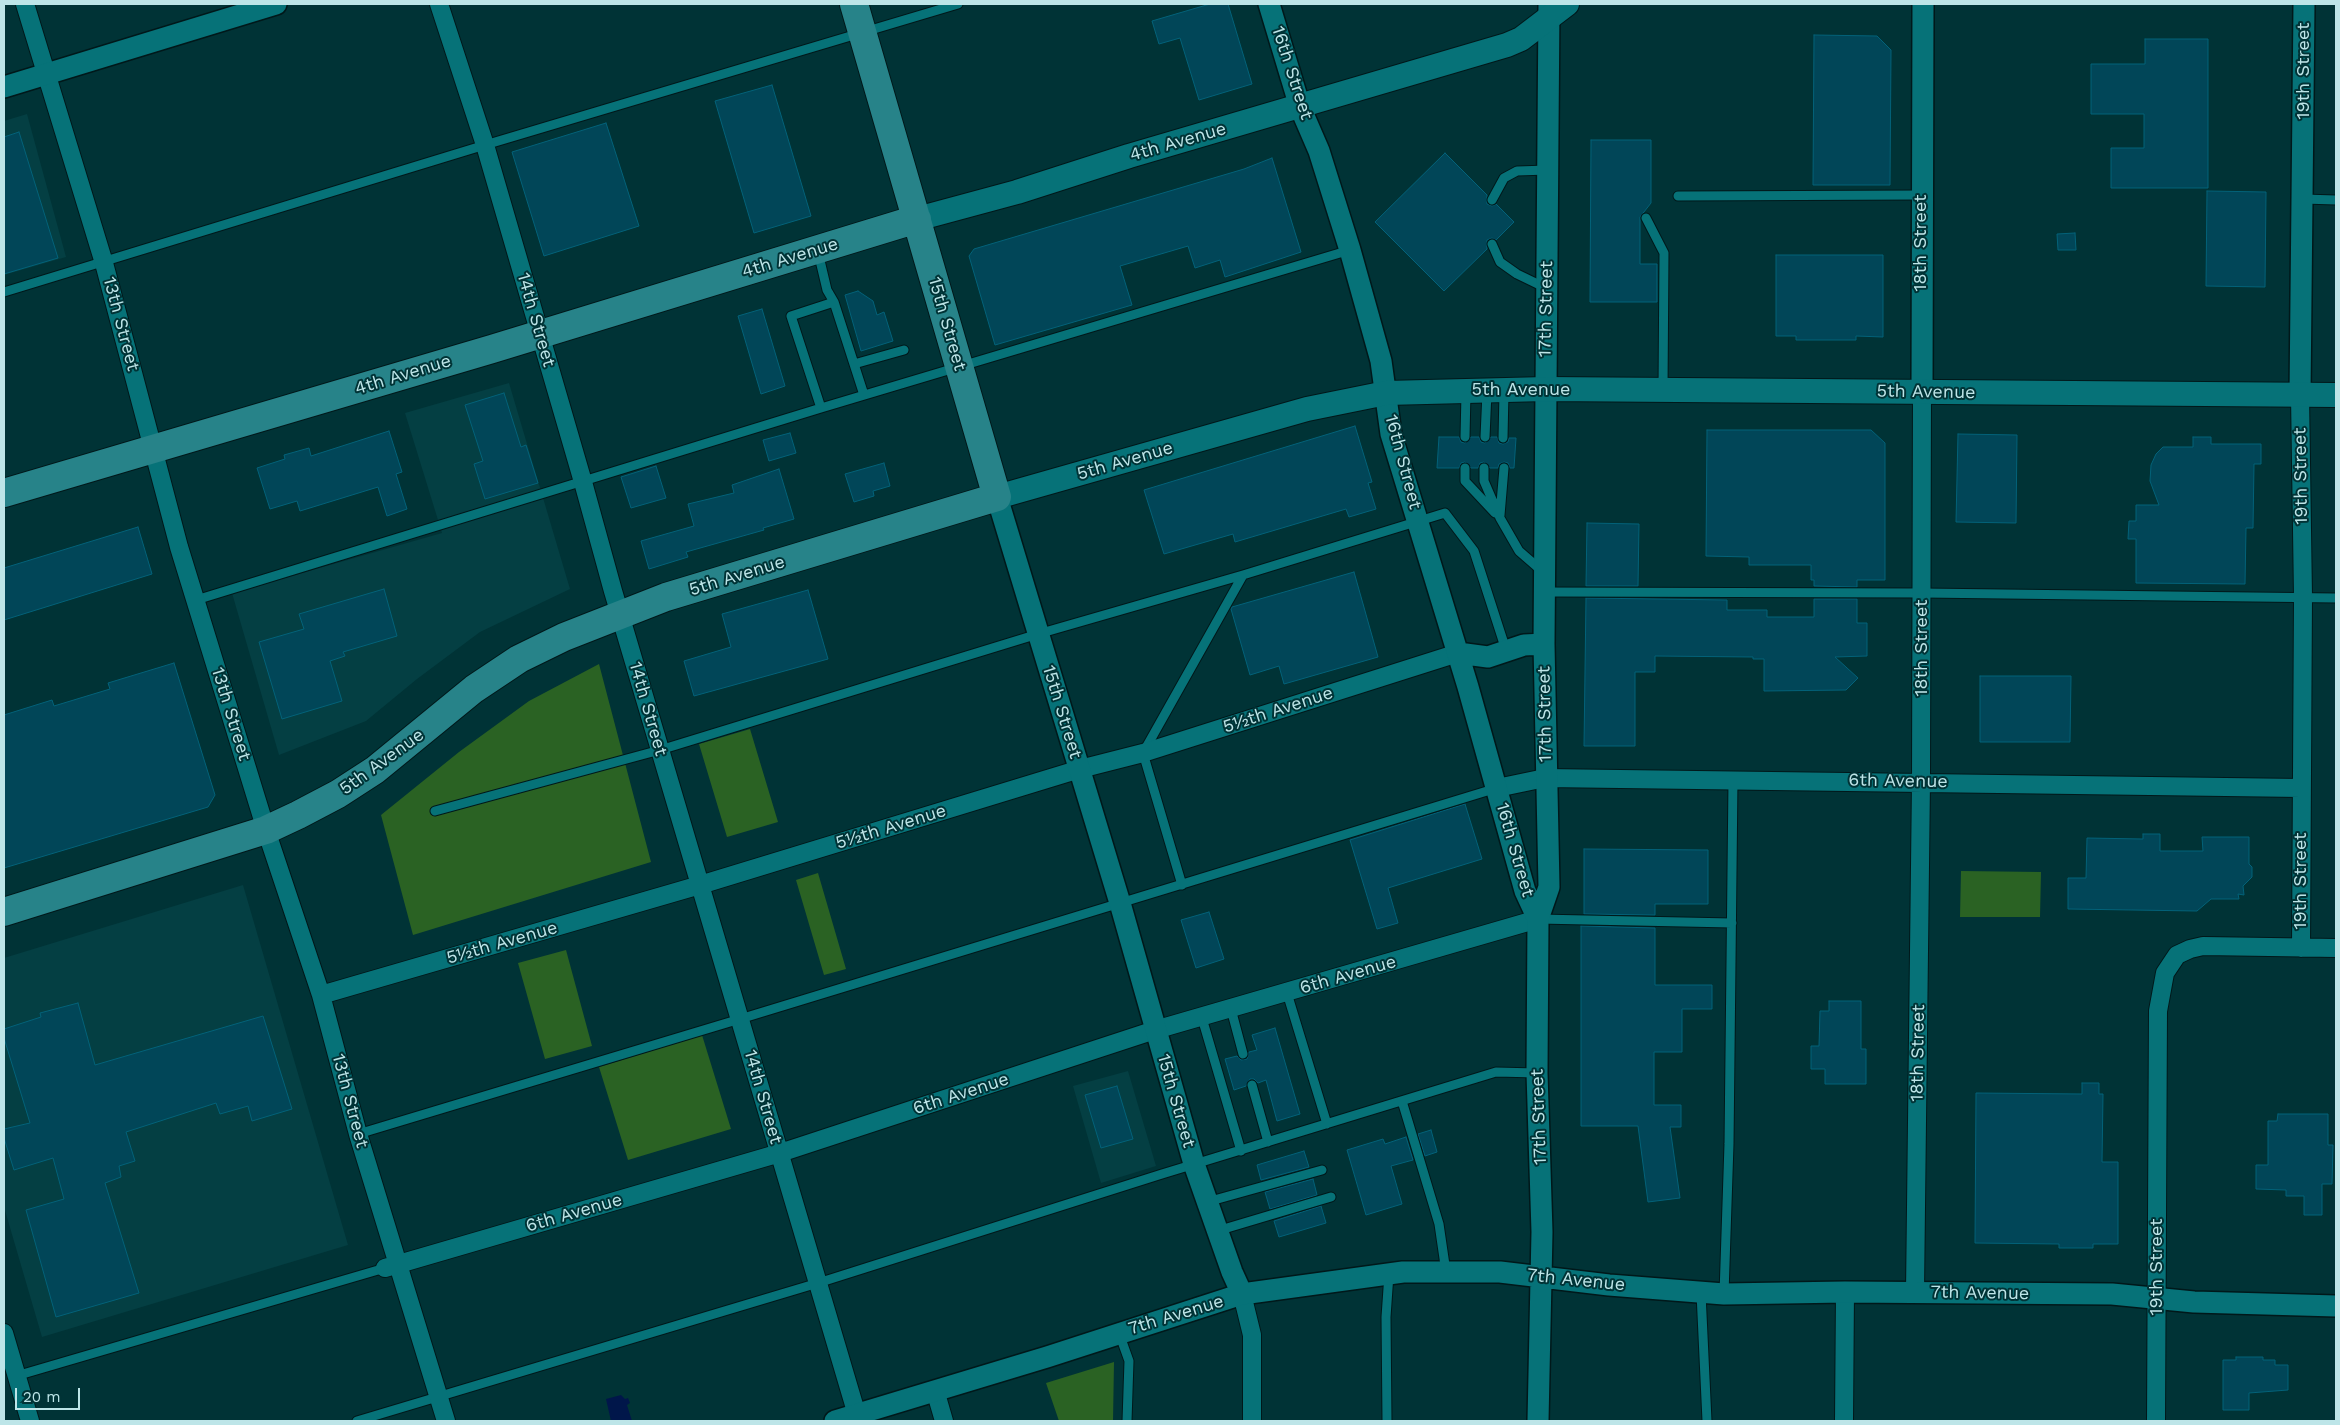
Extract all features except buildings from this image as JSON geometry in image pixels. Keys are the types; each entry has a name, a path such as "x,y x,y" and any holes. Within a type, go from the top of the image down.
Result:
{"main road":[{"name":"15th Street","path":"854,4 997,497"},
{"name":"4th Avenue","path":"4,493 540,334 917,219 1017,192 1129,156 1507,45 1521,38 1555,8"},
{"name":"5th Avenue","path":"4,912 266,830 338,794 375,770 474,690 519,660 564,637 620,614 666,597 997,497 1307,409 1386,393 1486,389 2336,395"}],"street":[{"name":"13th Street","path":"25,4 104,263 179,547 266,830 321,995 391,1266 446,1421"},
{"path":"4,87 276,4"},
{"name":"14th Street","path":"440,4 485,145 620,614 857,1415"},
{"name":"16th Street","path":"1269,4 1300,107 1319,152 1350,250 1380,361 1391,434 1458,653 1525,892 1538,919"},
{"name":"18th Street","path":"1915,1292 1921,782 1921,195 1923,4"},
{"name":"19th Street","path":"2156,1421 2158,1011 2160,988 2169,964 2177,955 2190,949 2203,946 2301,948 2304,597 2300,395 2304,4"},
{"name":"17th Street","path":"1538,1421 1542,1276 1537,1073 1538,919 1549,887 1545,778 1544,644 1546,288 1548,170 1555,8"},
{"name":"15th Street","path":"997,497 1120,903 1194,1164 1217,1231 1242,1294 1252,1335 1252,1421"},
{"path":"1458,653 1488,657 1524,645 1544,644"},
{"name":"5½th Avenue","path":"321,995 700,885 1080,769 1143,753 1458,653"},
{"name":"6th Avenue","path":"1497,788 1545,778 2301,788"},
{"name":"6th Avenue","path":"391,1266 780,1153 1155,1030 1230,1010 1538,919"},
{"path":"2301,948 2336,948"},
{"name":"7th Avenue","path":"835,1421 1047,1357 1242,1294 1390,1274 1500,1272 1609,1285 1724,1294 1915,1292 2112,1294 2220,1304 2336,1306"},
{"path":"1844,1421 1845,1292"},
{"path":"4,1333 30,1421"},
{"path":"935,1390 944,1421"}],"lane":[{"path":"4,292 485,145 795,53 862,31 958,4"},
{"path":"1492,200 1504,178 1517,171 1548,170"},
{"path":"1678,196 1921,195"},
{"path":"2303,200 2336,200"},
{"path":"1646,218 1664,253 1663,390"},
{"path":"1492,244 1500,262 1518,274 1546,288"},
{"path":"817,250 827,290 834,302 864,395"},
{"path":"196,600 959,366 1350,250"},
{"path":"821,408 792,316 834,302"},
{"path":"854,364 904,350"},
{"path":"1465,437 1486,389"},
{"path":"1485,437 1486,389"},
{"path":"1486,389 1503,438"},
{"path":"1465,468 1465,480 1500,518"},
{"path":"1484,468 1484,480 1500,518 1519,550 1544,582 1922,593 2336,598"},
{"path":"1500,518 1504,468"},
{"path":"435,811 660,750 1038,634 1243,575 1445,513 1474,551 1506,651"},
{"path":"1182,885 1143,753 1243,575"},
{"path":"1724,1294 1729,1144 1733,780"},
{"path":"358,1134 1497,788"},
{"path":"1538,919 1732,922"},
{"path":"1287,993 1326,1124"},
{"path":"1230,1010 1243,1054"},
{"path":"1202,1018 1241,1150"},
{"path":"357,1421 818,1283 1194,1164 1496,1072 1537,1073"},
{"path":"1252,1084 1268,1142"},
{"path":"1402,1101 1438,1224 1446,1272"},
{"path":"1208,1202 1322,1170"},
{"path":"1217,1231 1331,1198"},
{"path":"16,1376 391,1266"},
{"path":"1387,1421 1386,1317 1390,1274"},
{"path":"1701,1292 1707,1421"},
{"path":"1118,1333 1128,1360 1127,1421"}],"shaded area":[{"path":"27,114 66,257 4,275 4,121"},
{"path":"509,383 570,589 480,632 417,679 366,721 279,755 232,593 442,533 405,413"},
{"path":"243,885 348,1245 42,1337 4,1207 4,958"},
{"path":"1128,1071 1156,1166 1101,1183 1073,1086"}],"green space":[{"path":"599,664 651,862 413,935 381,815 459,752 529,701"},
{"path":"750,729 778,822 727,837 699,744"},
{"path":"1961,871 2041,872 2040,917 1960,917"},
{"path":"818,873 846,969 824,975 796,880"},
{"path":"566,950 592,1046 545,1059 518,963"},
{"path":"702,1035 731,1129 628,1160 599,1067"},
{"path":"1114,1362 1113,1421 1059,1421 1046,1383"}],"water":[{"path":"621,1395 625,1399 628,1398 630,1403 627,1405 632,1421 611,1421 606,1399"}]}
